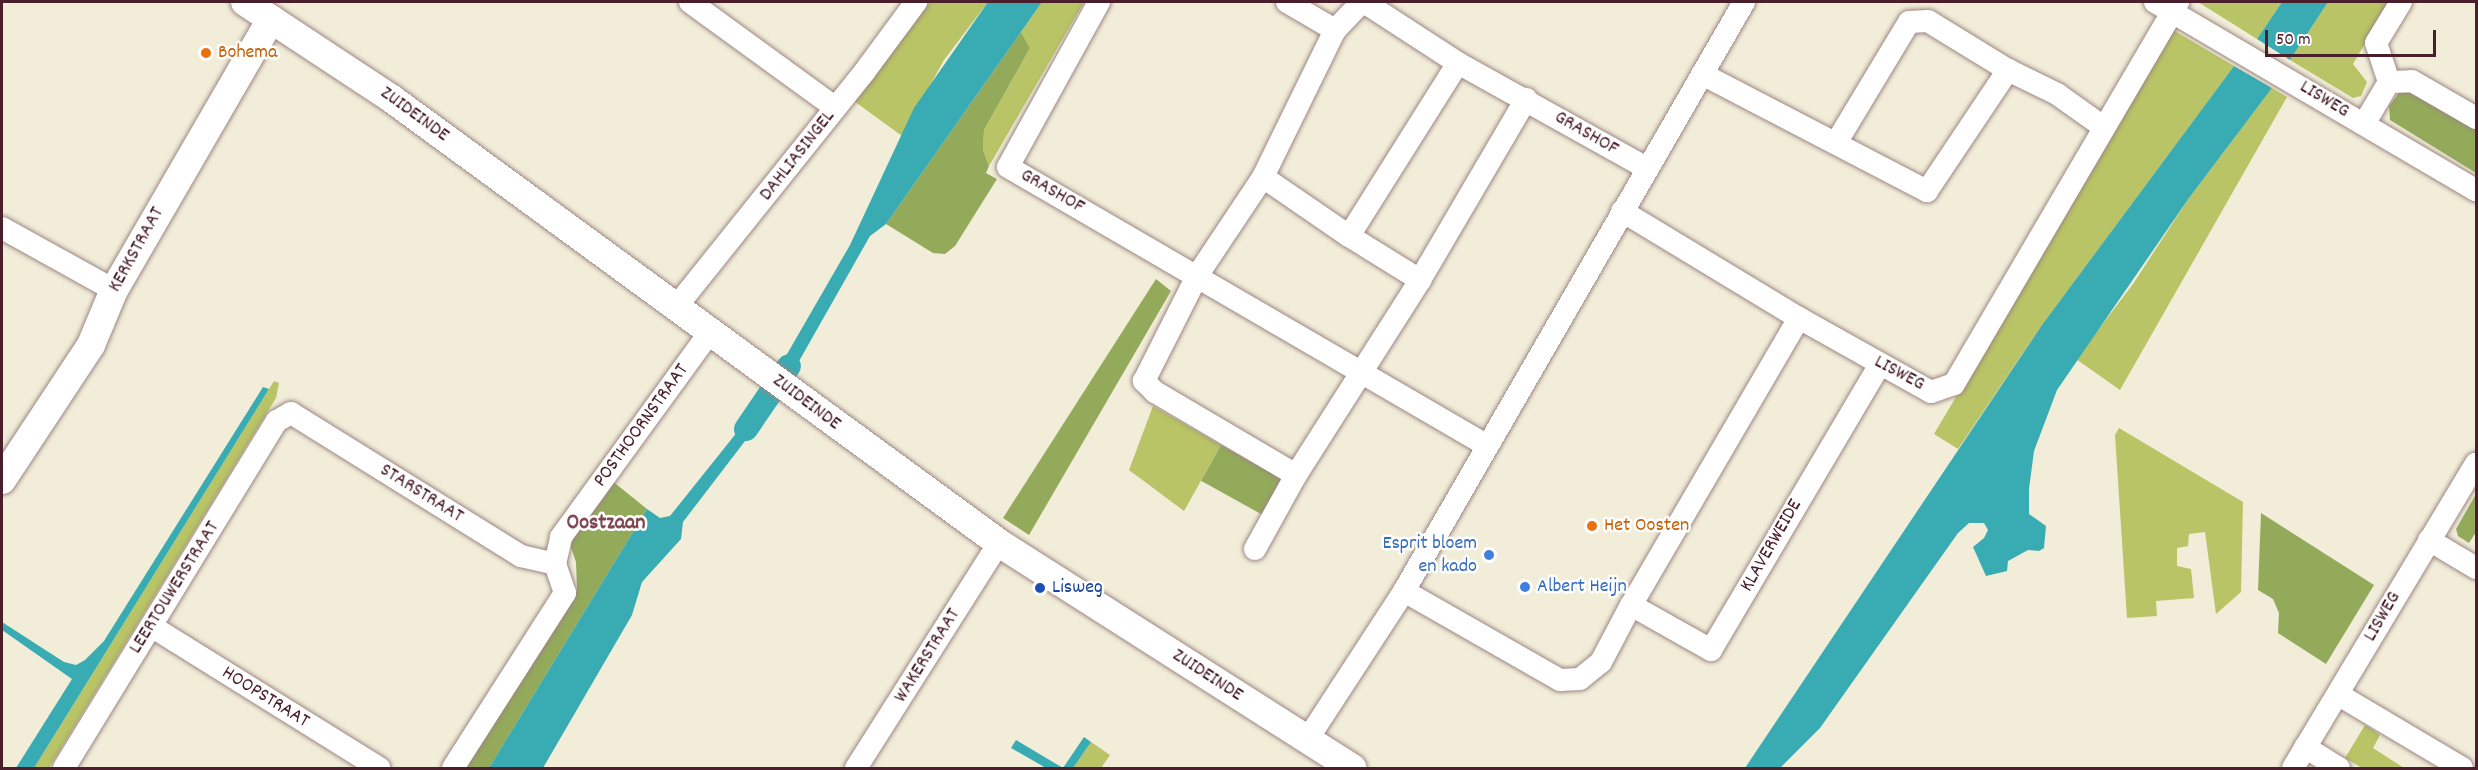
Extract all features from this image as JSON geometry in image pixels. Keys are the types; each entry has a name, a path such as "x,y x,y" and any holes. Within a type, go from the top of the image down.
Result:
{"street":[{"name":"ZUIDEINDE","path":"245,2 392,99 999,543 1352,768"},
{"path":"690,2 836,108"},
{"name":"DAHLIASINGEL","path":"676,307 836,108 916,2"},
{"name":"GRASHOF","path":"1099,2 1008,167 1362,375 1486,445"},
{"path":"1287,2 1335,30"},
{"name":"GRASHOF","path":"1296,475 1155,392 1144,381 1197,276 1263,177 1335,30 1363,2 1458,63 1647,168"},
{"path":"1306,740 1404,591 1486,445 1744,2"},
{"path":"2364,124 2389,82 2376,43 2401,2"},
{"name":"LISWEG","path":"1622,211 1799,318 1931,392 1954,384 2102,126 2168,5 2239,50 2476,190"},
{"name":"KERKSTRAAT","path":"2,480 91,345 114,290 271,19"},
{"path":"1836,143 1909,22 1929,21 2008,70 2057,94 2102,126"},
{"path":"1350,236 1458,63"},
{"path":"1702,74 1927,191 2008,70"},
{"path":"2389,82 2412,81 2476,118"},
{"path":"1255,549 1296,475 1362,375 1526,99"},
{"path":"1263,177 1420,280"},
{"path":"2,228 114,290"},
{"path":"1404,591 1560,680 1580,679 1601,662 1631,605 1799,318"},
{"name":"POSTHOORNSTRAAT","path":"555,564 561,537 710,332"},
{"name":"KLAVERWEIDE","path":"1631,605 1711,650 1880,364"},
{"name":"STARSTRAAT","path":"291,413 521,556 555,564"},
{"name":"LEERTOUWERSTRAAT","path":"64,768 277,421 291,413"},
{"name":"LISWEG","path":"2294,768 2476,464"},
{"path":"2429,540 2476,568"},
{"name":"WAKERSTRAAT","path":"856,768 999,543"},
{"path":"453,768 565,593 555,564"},
{"name":"HOOPSTRAAT","path":"151,626 379,768"},
{"path":"2339,695 2462,768"},
{"path":"2305,747 2339,768"}],"green space":[{"path":"930,2 988,2 944,60 902,136 854,101"},
{"path":"1042,2 1084,2 989,166 983,150 984,130 1030,48 1021,32"},
{"path":"2198,2 2282,2 2257,39"},
{"path":"2328,2 2389,2 2353,64 2367,82 2361,96 2353,98 2290,60"},
{"path":"2173,30 2234,66 2042,325 1958,449 1934,434"},
{"path":"1021,32 1030,48 984,130 983,150 989,166 986,173 997,179 955,246 945,254 933,253 886,224"},
{"path":"2405,85 2476,128 2476,173 2390,120 2389,106"},
{"path":"2272,88 2287,97 2120,390 2076,359 2133,284 2189,198"},
{"path":"1156,279 1171,291 1029,535 1003,518"},
{"path":"274,381 279,383 276,398 49,768 34,768"},
{"path":"1153,406 1221,445 1184,511 1129,470"},
{"path":"2119,428 2243,502 2241,592 2216,614 2205,532 2189,534 2188,546 2177,548 2177,566 2191,569 2194,598 2156,601 2157,616 2127,618 2115,435"},
{"path":"1221,445 1283,479 1263,515 1201,481"},
{"path":"611,480 647,509 489,768 465,768 577,590 576,562 568,539"},
{"path":"2476,494 2476,532 2469,543 2458,536 2456,529"},
{"path":"2261,513 2374,585 2326,664 2278,633 2279,613 2273,599 2258,590"},
{"path":"2365,725 2380,735 2373,748 2404,768 2362,768 2345,758"},
{"path":"1091,742 1110,755 1101,768 1073,768"}],"water":[{"path":"988,2 1042,2 886,224 870,236 790,377 779,368 850,245 914,108"},
{"path":"2282,2 2328,2 2290,60 2257,39"},
{"path":"2234,66 2272,88 2189,198 2057,390 2034,451 2029,489 2029,514 2046,526 2044,548 2039,551 2028,550 2008,561 2007,571 1986,576 1973,547 1984,538 1988,530 1984,523 1969,523 1958,533 1820,728 1780,768 1745,768 2042,325"},
{"path":"263,387 269,389 34,768 16,768 72,679 2,630 2,622 64,662 76,665 85,660 104,641"},
{"path":"762,401 771,407 683,522 681,539 642,582 632,615 543,768 489,768 647,509 660,518 670,516"},
{"path":"1084,737 1091,742 1073,768 1063,768"},
{"path":"1016,740 1063,768 1046,768 1011,748"}],"waterway":[{"path":"746,429 789,366"}],"place":[{"name":"Bohema","path":"206,53"},
{"name":"Het Oosten","path":"1592,526"},
{"name":"Esprit bloem en kado","path":"1489,555"},
{"name":"Albert Heijn","path":"1525,587"},
{"name":"Lisweg","path":"1040,588"}],"district":[{"name":"Oostzaan","path":"606,524"}]}
